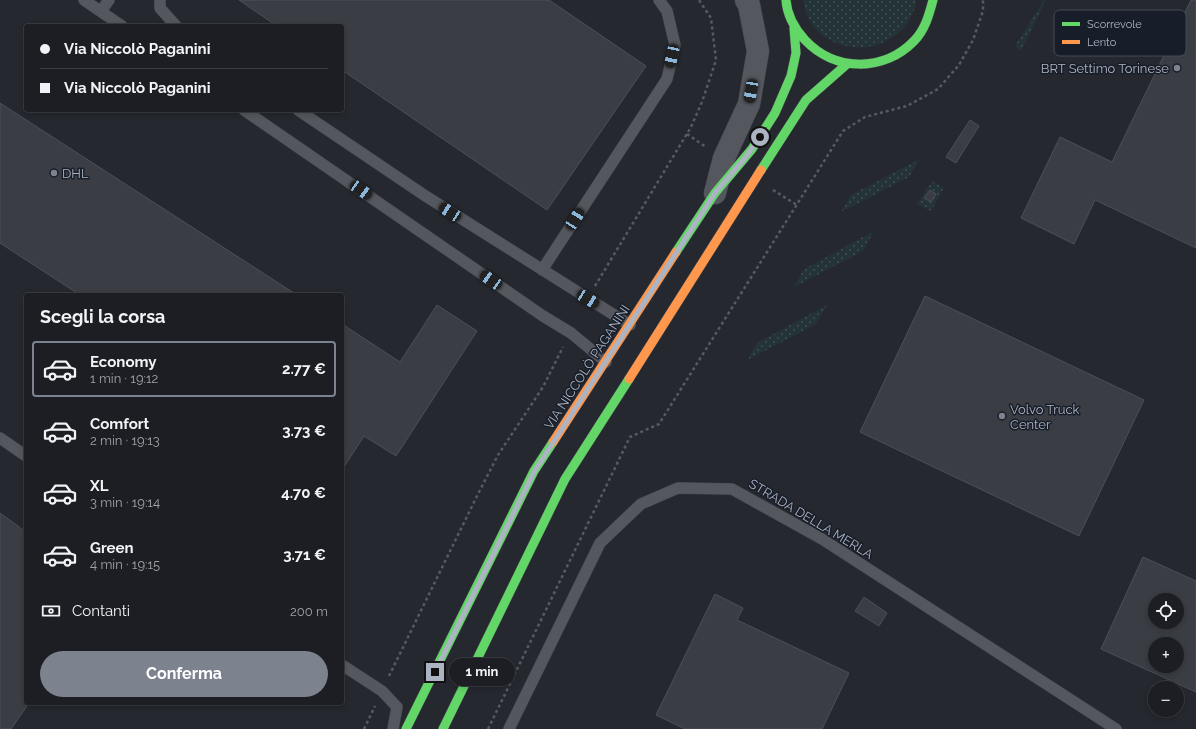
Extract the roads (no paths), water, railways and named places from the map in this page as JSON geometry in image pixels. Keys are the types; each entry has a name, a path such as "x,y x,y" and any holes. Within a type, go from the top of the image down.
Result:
{"street":[{"path":"715,193 724,158 749,104 758,51 749,5 746,0"},
{"path":"786,0 786,5 794,28 808,45 826,58 847,64 872,64 896,56 916,40 929,19 933,0"},
{"name":"VIA NICCOLÒ PAGANINI","path":"406,729 534,472 715,193 752,149 775,113 791,76 796,54 794,28"},
{"path":"443,729 565,479 806,100 847,64"}],"lane":[{"path":"84,0 119,24"},
{"path":"101,11 110,0"},
{"path":"160,0 160,8 174,24"},
{"path":"542,270 667,79 675,45 667,11 659,0"},
{"path":"247,112 536,311 571,333 606,362"},
{"path":"301,112 424,195 630,325"},
{"path":"0,438 24,455"},
{"name":"STRADA DELLA MERLA","path":"509,729 600,543 641,504 678,488 732,489 822,539 1116,729"},
{"path":"344,666 382,691 398,707 393,729"}],"place":[{"name":"BRT Settimo Torinese","path":"1177,68"},
{"name":"DHL","path":"54,173"},
{"name":"Volvo Truck Center","path":"1002,416"}]}
